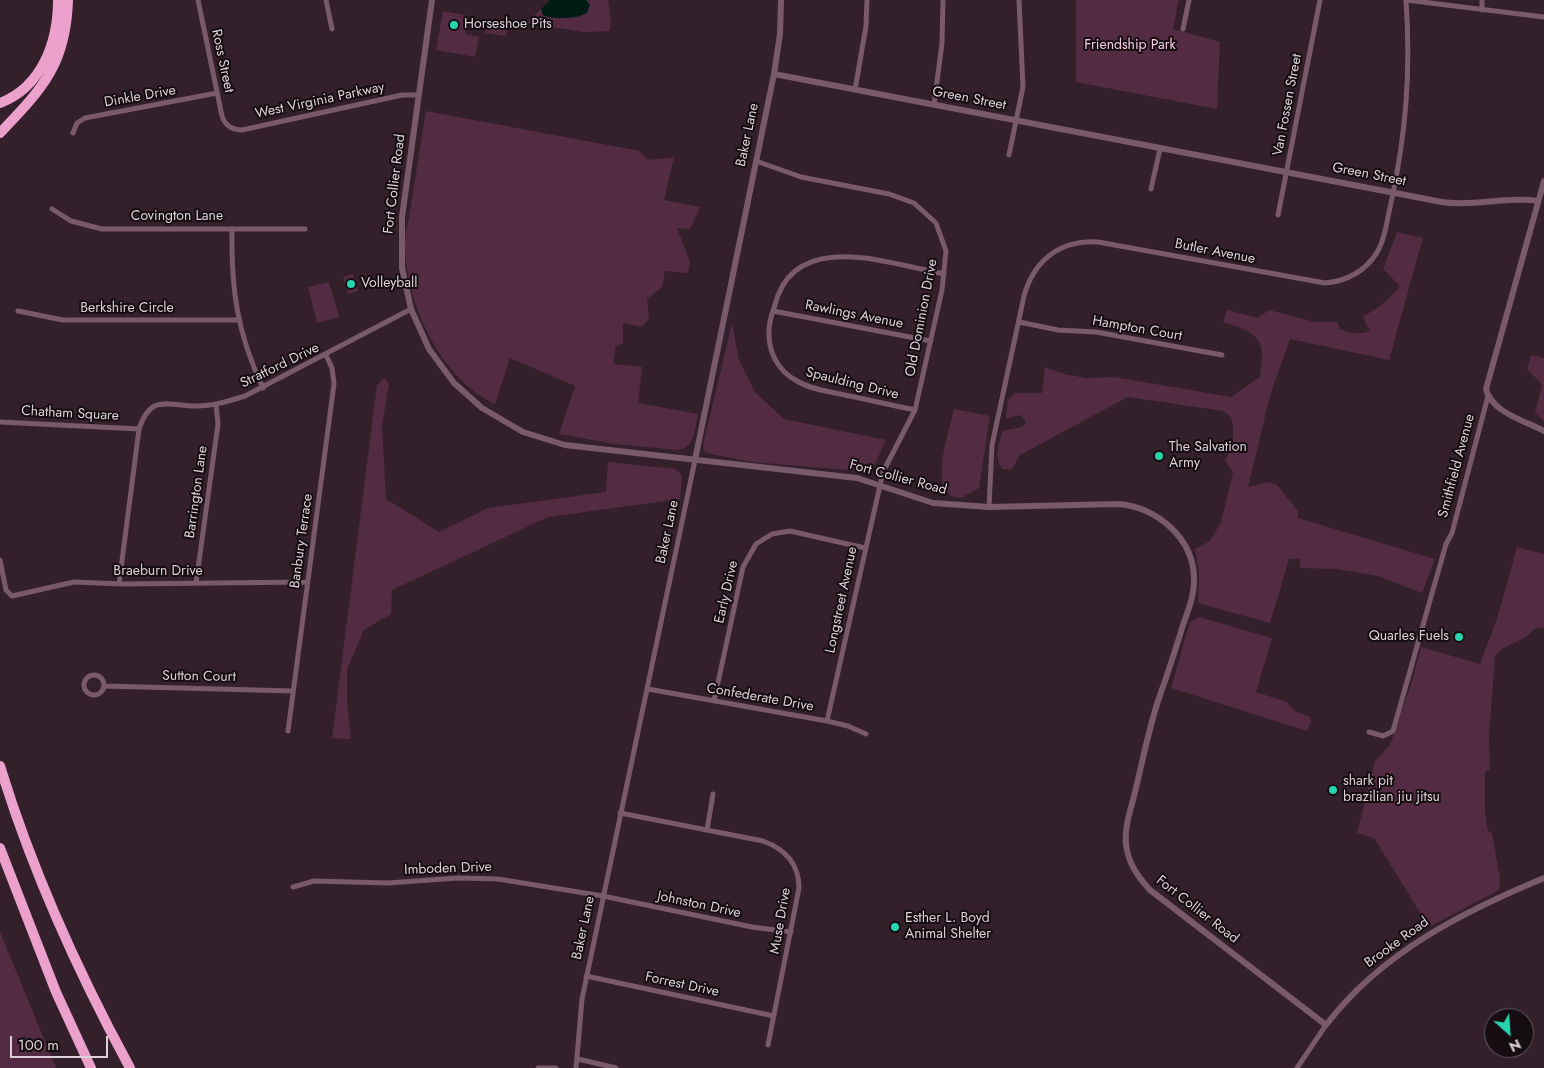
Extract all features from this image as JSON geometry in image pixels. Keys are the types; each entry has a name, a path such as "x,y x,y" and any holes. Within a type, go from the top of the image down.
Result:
{"highway":[{"path":"0,103 28,87 40,71 54,32 58,0"},
{"path":"0,133 29,104 54,68 66,31 68,0"},
{"path":"0,766 12,805 54,913 89,988 130,1068"},
{"path":"0,848 53,984 91,1068"}],"street":[{"name":"Ross Street","path":"198,0 222,116 228,125"},
{"path":"326,0 332,28"},
{"name":"Fort Collier Road","path":"432,0 400,236 402,268 411,309 429,349 448,376 475,402 514,428 537,437 573,447 844,476 880,484 914,498 934,503 988,507 1130,505 1160,517 1181,540 1193,571 1194,582 1189,607 1157,704 1142,763 1125,833 1127,852 1135,872 1150,890 1326,1025"},
{"name":"Baker Lane","path":"576,1068 586,976 648,689 774,74 780,34 781,0"},
{"path":"855,90 866,26 867,0"},
{"path":"934,105 942,44 943,0"},
{"path":"1009,155 1017,120 1023,72 1019,0"},
{"path":"1183,29 1189,0"},
{"name":"Van Fossen Street","path":"1278,215 1320,0"},
{"path":"1406,0 1544,17"},
{"name":"Butler Avenue","path":"988,507 992,446 1028,284 1038,265 1054,251 1078,242 1098,242 1316,283 1344,280 1361,271 1376,254 1382,241 1393,192 1408,84 1406,0"},
{"path":"1482,0 1482,10"},
{"name":"Green Street","path":"774,74 1454,204 1514,199 1541,201"},
{"name":"Dinkle Drive","path":"73,133 77,123 85,118 218,93"},
{"name":"West Virginia Parkway","path":"228,125 242,130 402,95 418,96"},
{"path":"1151,189 1160,149"},
{"name":"Old Dominion Drive","path":"756,161 801,177 890,194 914,203 930,216 940,232 946,251 944,274 915,410 910,424 888,459 880,484"},
{"name":"Smithfield Avenue","path":"1369,732 1383,736 1393,731 1446,544 1452,533 1488,396 1487,384 1522,257 1541,201 1544,181"},
{"name":"Covington Lane","path":"52,209 71,221 102,229 305,229"},
{"path":"232,228 232,278 238,320 247,353 263,388"},
{"name":"Spaulding Drive","path":"915,410 813,388 790,377 778,364 770,347 769,327 778,294 787,278 809,262 829,256 848,256 944,274"},
{"name":"Stratford Drive","path":"119,584 140,429 146,414 158,404 169,402 196,406 216,404 263,388 411,309"},
{"name":"Berkshire Circle","path":"18,311 63,320 238,320"},
{"name":"Rawlings Avenue","path":"773,311 930,341"},
{"name":"Hampton Court","path":"1019,322 1058,330 1096,332 1222,355"},
{"name":"Banbury Terrace","path":"288,731 334,384 332,368 326,356"},
{"path":"1488,396 1496,406 1544,431"},
{"name":"Barrington Lane","path":"196,583 218,424 216,404"},
{"name":"Chatham Square","path":"0,422 140,429"},
{"name":"Longstreet Avenue","path":"827,721 880,484"},
{"name":"Early Drive","path":"714,701 743,567 756,544 772,534 790,531 865,548"},
{"name":"Braeburn Drive","path":"0,560 6,590 10,595 16,596 74,582 119,584 308,582"},
{"name":"Sutton Court","path":"104,686 294,691"},
{"name":"Confederate Drive","path":"648,689 827,721 848,726 866,734"},
{"path":"706,830 713,794"},
{"name":"Muse Drive","path":"620,813 763,841 780,849 791,858 799,880 791,932 768,1045"},
{"name":"Imboden Drive","path":"293,887 314,882 388,883 480,878 520,881 603,896"},
{"name":"Brooke Road","path":"1297,1068 1326,1025 1366,981 1409,947 1488,901 1544,878"},
{"name":"Johnston Drive","path":"603,896 752,927 791,932"},
{"name":"Forrest Drive","path":"586,976 774,1016"},
{"path":"578,1059 616,1068"},
{"path":"538,1068 556,1068"}],"green space":[{"path":"586,0 608,0 611,20 610,31 583,32 527,23 541,9 543,15 590,5"},
{"name":"Friendship Park","path":"1076,0 1179,0 1173,29 1220,42 1217,109 1076,82"},
{"name":"Horseshoe Pits","path":"443,11 468,16 465,34 479,37 475,57 436,50"},
{"path":"486,27 507,30 506,36 485,33"},
{"path":"426,111 640,151 648,160 674,157 664,200 700,207 690,229 677,228 690,262 688,273 665,271 662,287 647,299 649,319 642,327 623,323 623,343 616,346 613,364 642,367 638,403 698,414 693,437 687,446 677,450 615,444 559,434 575,386 510,358 495,404 475,392 442,357 429,335 419,312 406,265 406,233"},
{"path":"1397,232 1423,238 1389,360 1290,339 1271,392 1248,487 1267,482 1277,485 1298,511 1298,518 1435,559 1422,593 1378,576 1337,569 1300,568 1300,559 1289,559 1270,623 1198,603 1199,573 1195,549 1210,541 1221,522 1233,473 1225,460 1232,445 1232,423 1231,417 1223,411 1128,397 1020,455 1012,469 1003,469 1000,465 997,456 1002,431 1022,427 1026,422 1020,415 1006,419 1008,400 1015,393 1042,393 1045,367 1064,374 1086,378 1114,377 1231,397 1260,377 1262,354 1257,339 1252,334 1223,322 1227,310 1258,318 1269,310 1315,322 1337,322 1340,329 1351,332 1362,333 1370,331 1363,317 1384,303 1400,286 1383,269"},
{"name":"Volleyball","path":"353,274 358,291 348,294 343,277"},
{"path":"329,282 339,317 317,323 308,287"},
{"path":"732,323 739,360 755,392 784,419 886,440 871,472 752,462 705,453 703,445"},
{"path":"1531,355 1544,358 1544,421 1535,413 1542,384 1527,369"},
{"path":"384,378 389,384 382,426 386,499 439,532 488,508 606,492 608,462 675,469 682,475 680,499 548,517 392,590 391,614 364,630 347,669 347,701 351,739 332,738 377,385"},
{"path":"954,409 990,416 979,488 961,498 950,495 945,489 942,479 943,454"},
{"path":"1517,547 1544,554 1544,628 1534,629 1526,637 1504,648 1495,656 1489,736 1490,769 1485,772 1485,813 1488,831 1492,833 1500,879 1499,890 1429,927 1374,838 1357,833 1375,761 1390,745 1412,681 1421,647 1480,664 1497,619"},
{"path":"1199,617 1272,638 1256,692 1287,702 1295,711 1310,717 1311,722 1307,731 1171,688 1190,622"},
{"path":"0,932 56,1068 0,1068"}],"shaded area":[{"path":"550,0 586,0 590,5 587,13 582,15 571,18 553,18 543,15 541,9"}],"place":[{"name":"Horseshoe Pits","path":"454,25"},
{"name":"Volleyball","path":"351,284"},
{"name":"The Salvation Army","path":"1159,456"},
{"name":"Quarles Fuels","path":"1459,637"},
{"name":"shark pit brazilian jiu jitsu","path":"1333,790"},
{"name":"Esther L. Boyd Animal Shelter","path":"895,927"}]}
